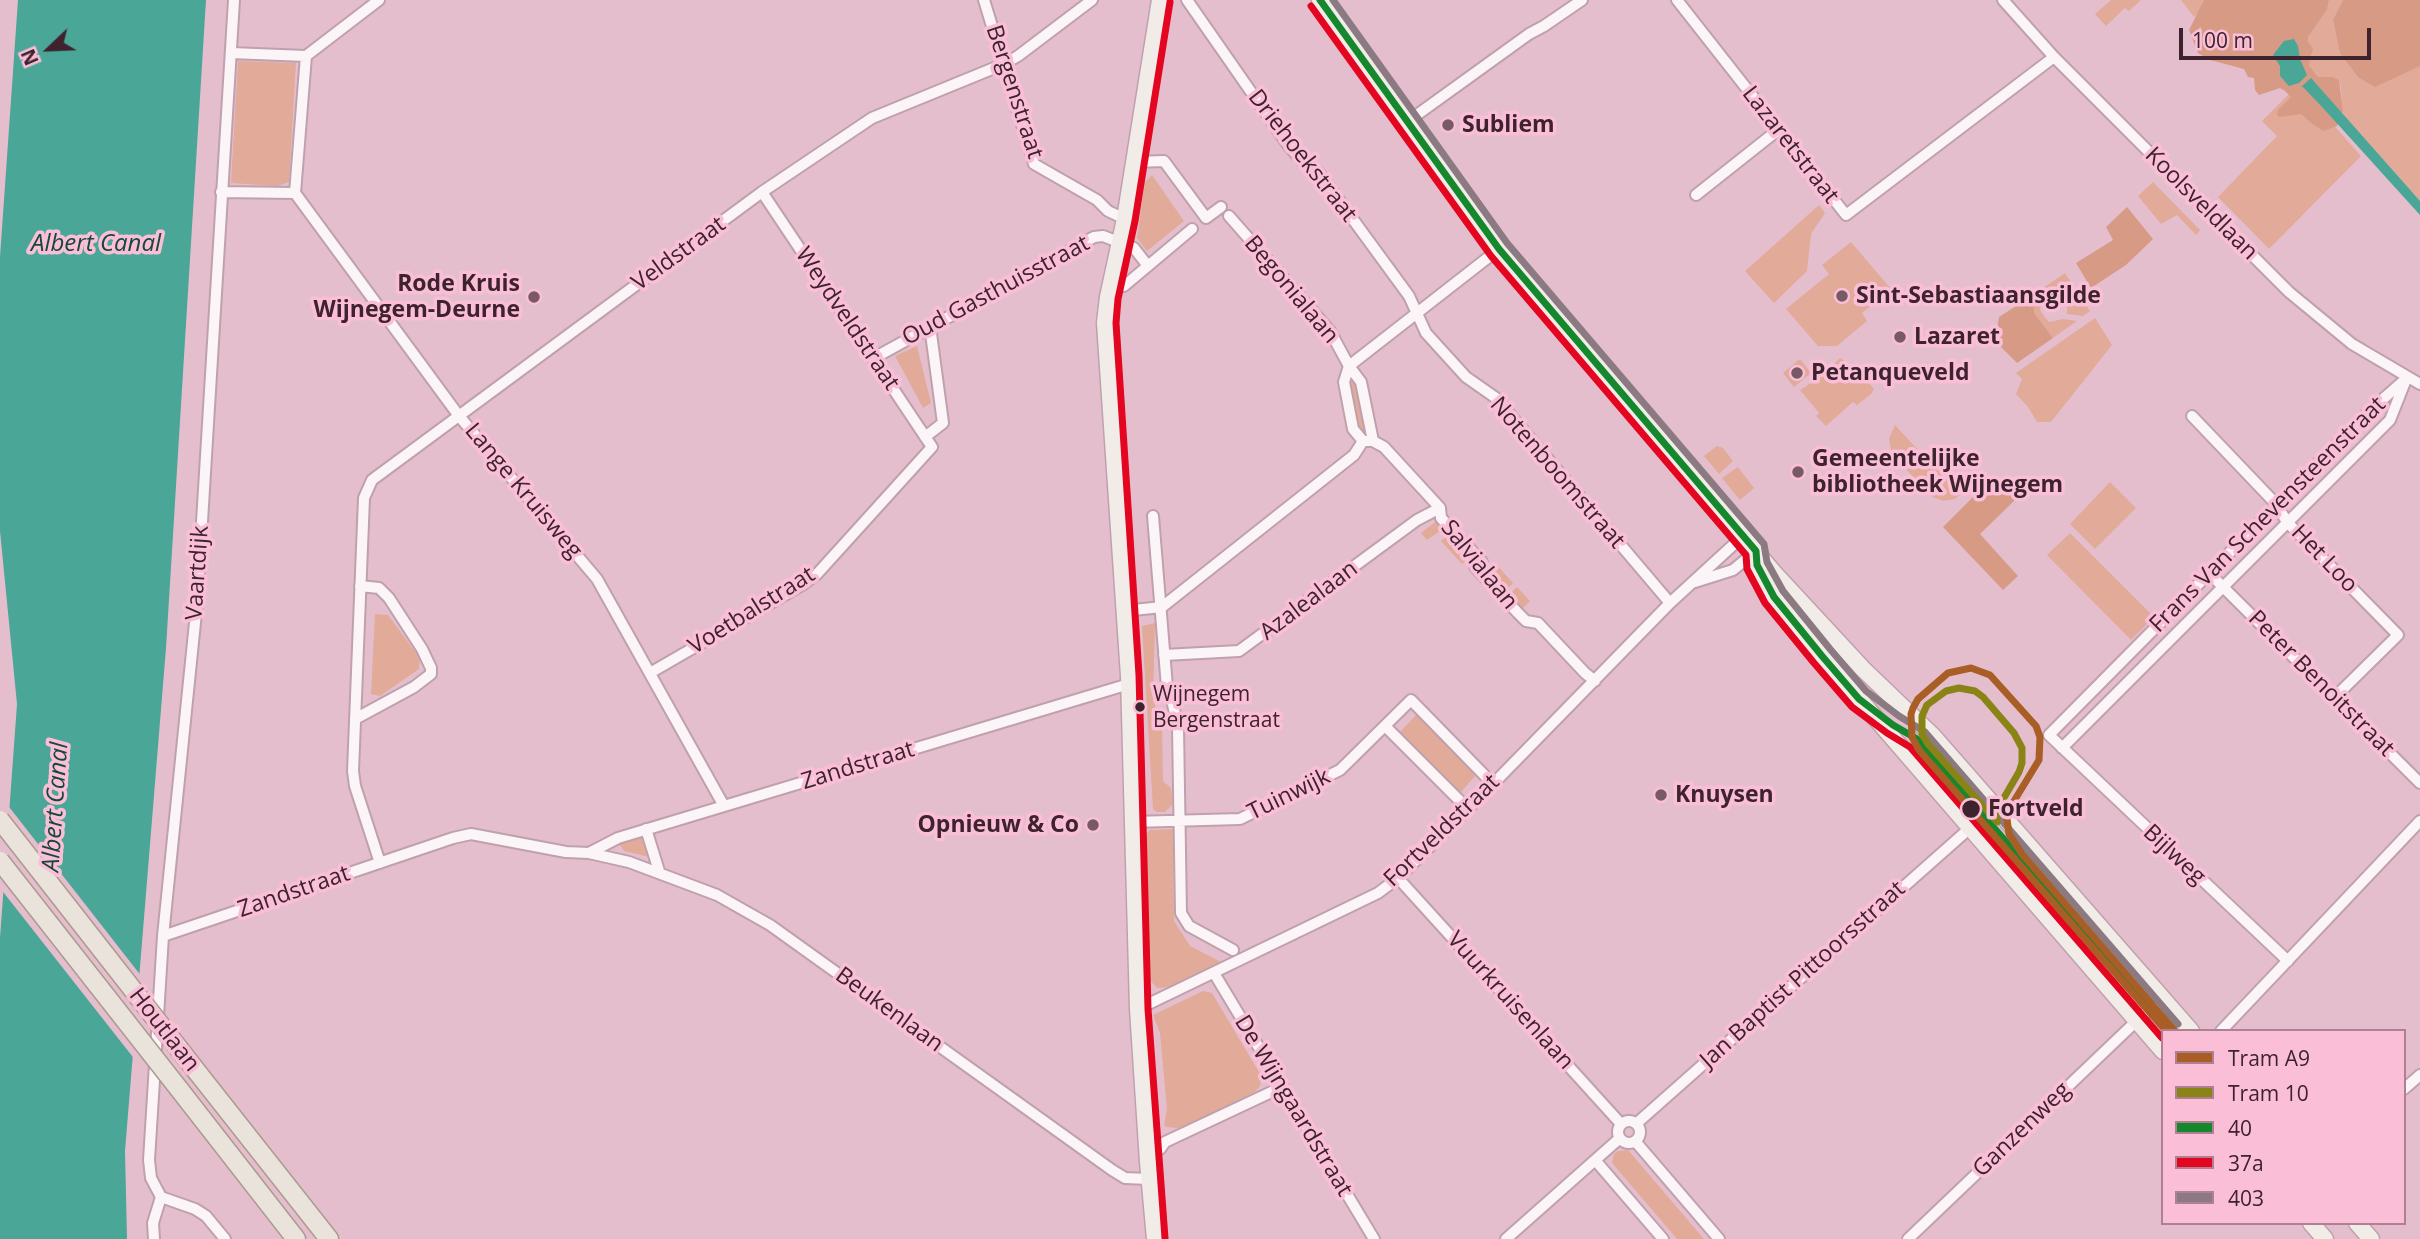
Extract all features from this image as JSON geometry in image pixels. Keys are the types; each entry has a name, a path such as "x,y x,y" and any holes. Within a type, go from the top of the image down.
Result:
{"main road":[{"path":"1155,1239 1138,1009 1129,684 1105,323 1125,219 1160,0"},
{"path":"1320,0 1499,249 1756,551 1863,669 1933,736 2189,1029"},
{"path":"1756,551 1757,565 1774,597 1822,656 2161,1049"},
{"path":"1822,656 1838,641"},
{"name":"Houtlaan","path":"0,820 329,1239"},
{"name":"Houtlaan","path":"0,861 296,1239"},
{"path":"2313,1225 2325,1239"},
{"path":"2359,1225 2371,1239"}],"street":[{"name":"Vaartdijk","path":"161,1197 151,1178 150,1145 163,936 197,603 234,0"},
{"path":"231,53 306,56 379,0"},
{"name":"Bergenstraat","path":"984,0 1034,164 1125,219"},
{"name":"Veldstraat","path":"380,863 355,786 353,771 364,498 372,480 762,192 872,118 1004,64 1092,0"},
{"name":"Driehoekstraat","path":"1187,0 1287,145 1303,162 1319,173 1409,296 1416,313"},
{"path":"1407,122 1529,34 1582,0"},
{"name":"Lazaretstraat","path":"1677,0 1846,215 2054,57"},
{"name":"Koolsveldlaan","path":"2003,0 2054,57 2289,292 2352,344 2420,384"},
{"path":"221,192 295,193 306,56"},
{"path":"1696,195 1778,130"},
{"path":"1134,162 1164,161 1206,218 1221,207"},
{"name":"Weydveldstraat","path":"762,192 932,447"},
{"name":"Lange Kruisweg","path":"295,193 459,416 597,579 724,806"},
{"name":"Begonialaan","path":"1229,216 1330,331 1361,382 1368,441"},
{"path":"1124,286 1192,229"},
{"name":"Oud Gasthuisstraat","path":"874,358 1094,237 1103,236 1120,244"},
{"path":"1120,244 1134,248 1148,266"},
{"path":"1124,611 1162,607 1354,455 1368,441 1353,429 1344,382 1349,366 1499,249"},
{"name":"Notenboomstraat","path":"1416,313 1426,333 1466,377 1496,398 1670,604"},
{"path":"925,437 939,428 943,420 930,326"},
{"name":"Frans Van Schevensteenstraat","path":"2408,377 2390,419 2062,748 2049,735 2375,406 2408,377"},
{"name":"Het Loo","path":"2192,416 2277,505 2287,522 2398,635 2335,698"},
{"name":"Salvialaan","path":"1368,441 1384,447 1440,508 1441,518 1482,562 1475,567 1526,621 1538,624 1595,681"},
{"name":"Voetbalstraat","path":"650,673 817,574 932,447"},
{"name":"Azalealaan","path":"1164,655 1239,651 1417,520 1440,508"},
{"path":"1153,516 1167,687 1178,727 1181,913 1189,926 1233,950"},
{"name":"Fortveldstraat","path":"1138,1009 1378,893 1398,878 1706,568 1743,536"},
{"name":"Fortveldstraat","path":"1695,582 1733,570 1756,551"},
{"name":"Peter Benoitstraat","path":"2210,572 2420,783"},
{"path":"355,719 414,687 430,674 431,668 389,598 379,588 360,586"},
{"name":"Zandstraat","path":"589,853 618,838 1129,684"},
{"name":"Tuinwijk","path":"1132,821 1240,819 1340,770 1411,700 1493,784"},
{"path":"1385,726 1468,809"},
{"name":"Bijlweg","path":"2062,748 2288,961"},
{"path":"2223,1029 2420,821"},
{"name":"Jan Baptist Pittoorsstraat","path":"1637,1124 1970,828"},
{"path":"646,830 659,872"},
{"name":"Zandstraat","path":"163,936 471,834 566,852 589,853 659,872"},
{"name":"Beukenlaan","path":"659,872 717,895 770,925 1112,1170 1125,1178 1149,1179"},
{"name":"Vuurkruisenlaan","path":"1398,878 1621,1124"},
{"name":"De Wijngaardstraat","path":"1214,973 1374,1239"},
{"path":"2136,1021 2155,1007 2172,1009"},
{"name":"Ganzenweg","path":"1908,1239 2136,1021"},
{"path":"2406,1087 2420,1075"},
{"path":"1147,1150 1160,1149 1166,1142 1282,1087"},
{"path":"1631,1121 1637,1124 1640,1134 1635,1141 1629,1143 1620,1138 1618,1131 1621,1124 1631,1121"},
{"path":"1506,1239 1620,1138"},
{"path":"1635,1141 1719,1239"},
{"path":"1595,1160 1663,1239"},
{"path":"154,1239 153,1223 161,1197 195,1209 206,1216 225,1239"}],"shaded area":[{"path":"2111,0 2141,0 2129,11 2125,8 2106,26 2095,14"},
{"path":"2181,0 2219,0 2194,17"},
{"path":"2204,0 2329,0 2327,10 2308,37 2313,49 2309,65 2318,77 2333,77 2339,80 2343,111 2337,126 2323,131 2301,114 2279,117 2278,110 2291,97 2285,91 2280,88 2259,95 2255,90 2254,78 2248,77 2244,69 2210,60 2198,53 2189,30"},
{"path":"2329,0 2343,0 2333,21 2340,53 2401,74 2420,66 2420,201 2343,115 2339,80 2333,77 2318,77 2309,65 2312,55 2308,37 2327,10"},
{"path":"2343,0 2420,0 2420,66 2375,87 2358,77 2340,53 2333,20"},
{"path":"238,61 296,63 289,182 277,186 231,183"},
{"path":"2298,85 2361,156 2269,249 2218,197 2277,136 2262,121"},
{"path":"1152,175 1184,221 1147,251 1137,238 1145,182"},
{"path":"2153,182 2200,230 2196,235 2177,215 2161,224 2138,196"},
{"path":"1819,205 1825,213 1811,234 1807,271 1774,303 1745,271"},
{"path":"2127,207 2153,239 2126,265 2091,288 2076,263 2113,240 2106,227"},
{"name":"Sint-Sebastiaansgilde","path":"1851,242 1891,289 1862,313 1867,321 1837,346 1818,346 1786,309 1829,274 1822,265"},
{"path":"2065,273 2090,311 2083,316 2067,314 2067,303 2059,294 2046,297 2040,308 2049,322 2063,319 2077,321 2053,338 2034,313 2033,295"},
{"path":"2033,295 2034,313 2053,338 2017,363 1995,341 1999,317"},
{"path":"2095,318 2112,345 2051,422 2037,422 2016,394 2022,379 2016,373"},
{"path":"917,346 931,403 923,408 895,356"},
{"path":"1840,358 1859,371 1874,389 1857,405 1853,402 1826,426 1816,416 1819,413 1800,390 1822,376"},
{"name":"Petanqueveld","path":"1800,359 1811,373 1794,387 1783,373"},
{"path":"1353,380 1359,392 1364,434 1359,432 1356,422 1350,385"},
{"path":"1895,425 1918,450 1916,454 1919,462 1923,466 1934,466 1961,494 1955,499 1943,501 1933,497 1892,455 1889,439"},
{"path":"1717,446 1723,448 1733,461 1719,474 1704,456"},
{"path":"1738,467 1754,488 1740,500 1722,478"},
{"path":"2110,482 2136,508 2095,549 2070,524"},
{"path":"1992,486 2007,491 2015,500 1980,534 2018,576 2003,590 1943,527 1981,489"},
{"path":"1439,519 1446,527 1427,540 1421,533"},
{"path":"1450,533 1471,555 1462,564 1441,541"},
{"path":"2070,533 2154,617 2131,640 2047,555"},
{"path":"1496,564 1513,583 1503,593 1485,574"},
{"path":"1517,587 1530,601 1520,611 1506,597"},
{"path":"375,614 388,615 420,658 419,669 380,696 371,694"},
{"path":"1155,623 1153,701 1162,721 1163,781 1171,788 1173,804 1165,812 1153,809 1142,626"},
{"path":"1418,713 1477,774 1459,794 1400,732"},
{"path":"1173,829 1174,921 1190,946 1221,962 1172,987 1157,988 1149,979 1145,838 1149,830"},
{"path":"643,835 650,857 624,851 619,843"},
{"path":"1203,991 1212,993 1262,1077 1260,1086 1255,1092 1187,1125 1178,1128 1166,1127 1164,1125 1167,1109 1160,1033 1153,1015"},
{"path":"1628,1150 1704,1239 1677,1239 1612,1163 1614,1154"}],"water":[{"name":"Albert Canal","path":"18,0 206,0 166,648 125,1151 127,1239 0,1239 0,938 17,704 0,531 0,257"},
{"path":"2294,39 2307,75 2299,83 2289,86 2280,76 2280,66 2273,55 2284,41"},
{"path":"2311,78 2420,201 2420,215 2301,87"}],"pier":[{"path":"6,803 142,977 136,1061 0,888"}],"tram line":[{"name":"A9","path":"2164,1029 1919,750 1912,737 1913,708 1918,699 1948,673 1971,668 1990,675 2036,726 2040,737 2039,760 2011,806 2007,819 2009,834 2022,854 2173,1029"},
{"name":"10","path":"1959,688 1975,691 1983,697 2014,733 2022,748 2019,772 1998,808 1997,822 1922,734 1922,716 1927,705 1946,691 1959,688"}],"transit line":[{"name":"40","path":"1320,0 1499,249 1756,551 1757,565 1774,597 1822,656 1859,699 1893,725 1917,739 2168,1029"},
{"name":"403","path":"1333,0 1507,243 1764,544 1767,562 1783,591 1830,649 1866,691 1925,732 2178,1024"},
{"name":"37a","path":"1165,1238 1148,1009 1139,675 1116,323 1170,2"},
{"name":"37a","path":"1311,6 1491,256 1746,555 1747,569 1765,603 1814,663 1852,707 1910,747 2161,1037"}],"place":[{"name":"Subliem","path":"1448,125"},
{"name":"Sint-Sebastiaansgilde","path":"1842,296"},
{"name":"Rode Kruis Wijnegem-Deurne","path":"534,297"},
{"name":"Lazaret","path":"1900,337"},
{"name":"Petanqueveld","path":"1797,373"},
{"name":"Gemeentelijke bibliotheek Wijnegem","path":"1798,472"},
{"name":"Wijnegem Bergenstraat","path":"1140,707"},
{"name":"Knuysen","path":"1661,795"},
{"name":"Fortveld","path":"1971,809"},
{"name":"Opnieuw & Co","path":"1093,825"}]}
